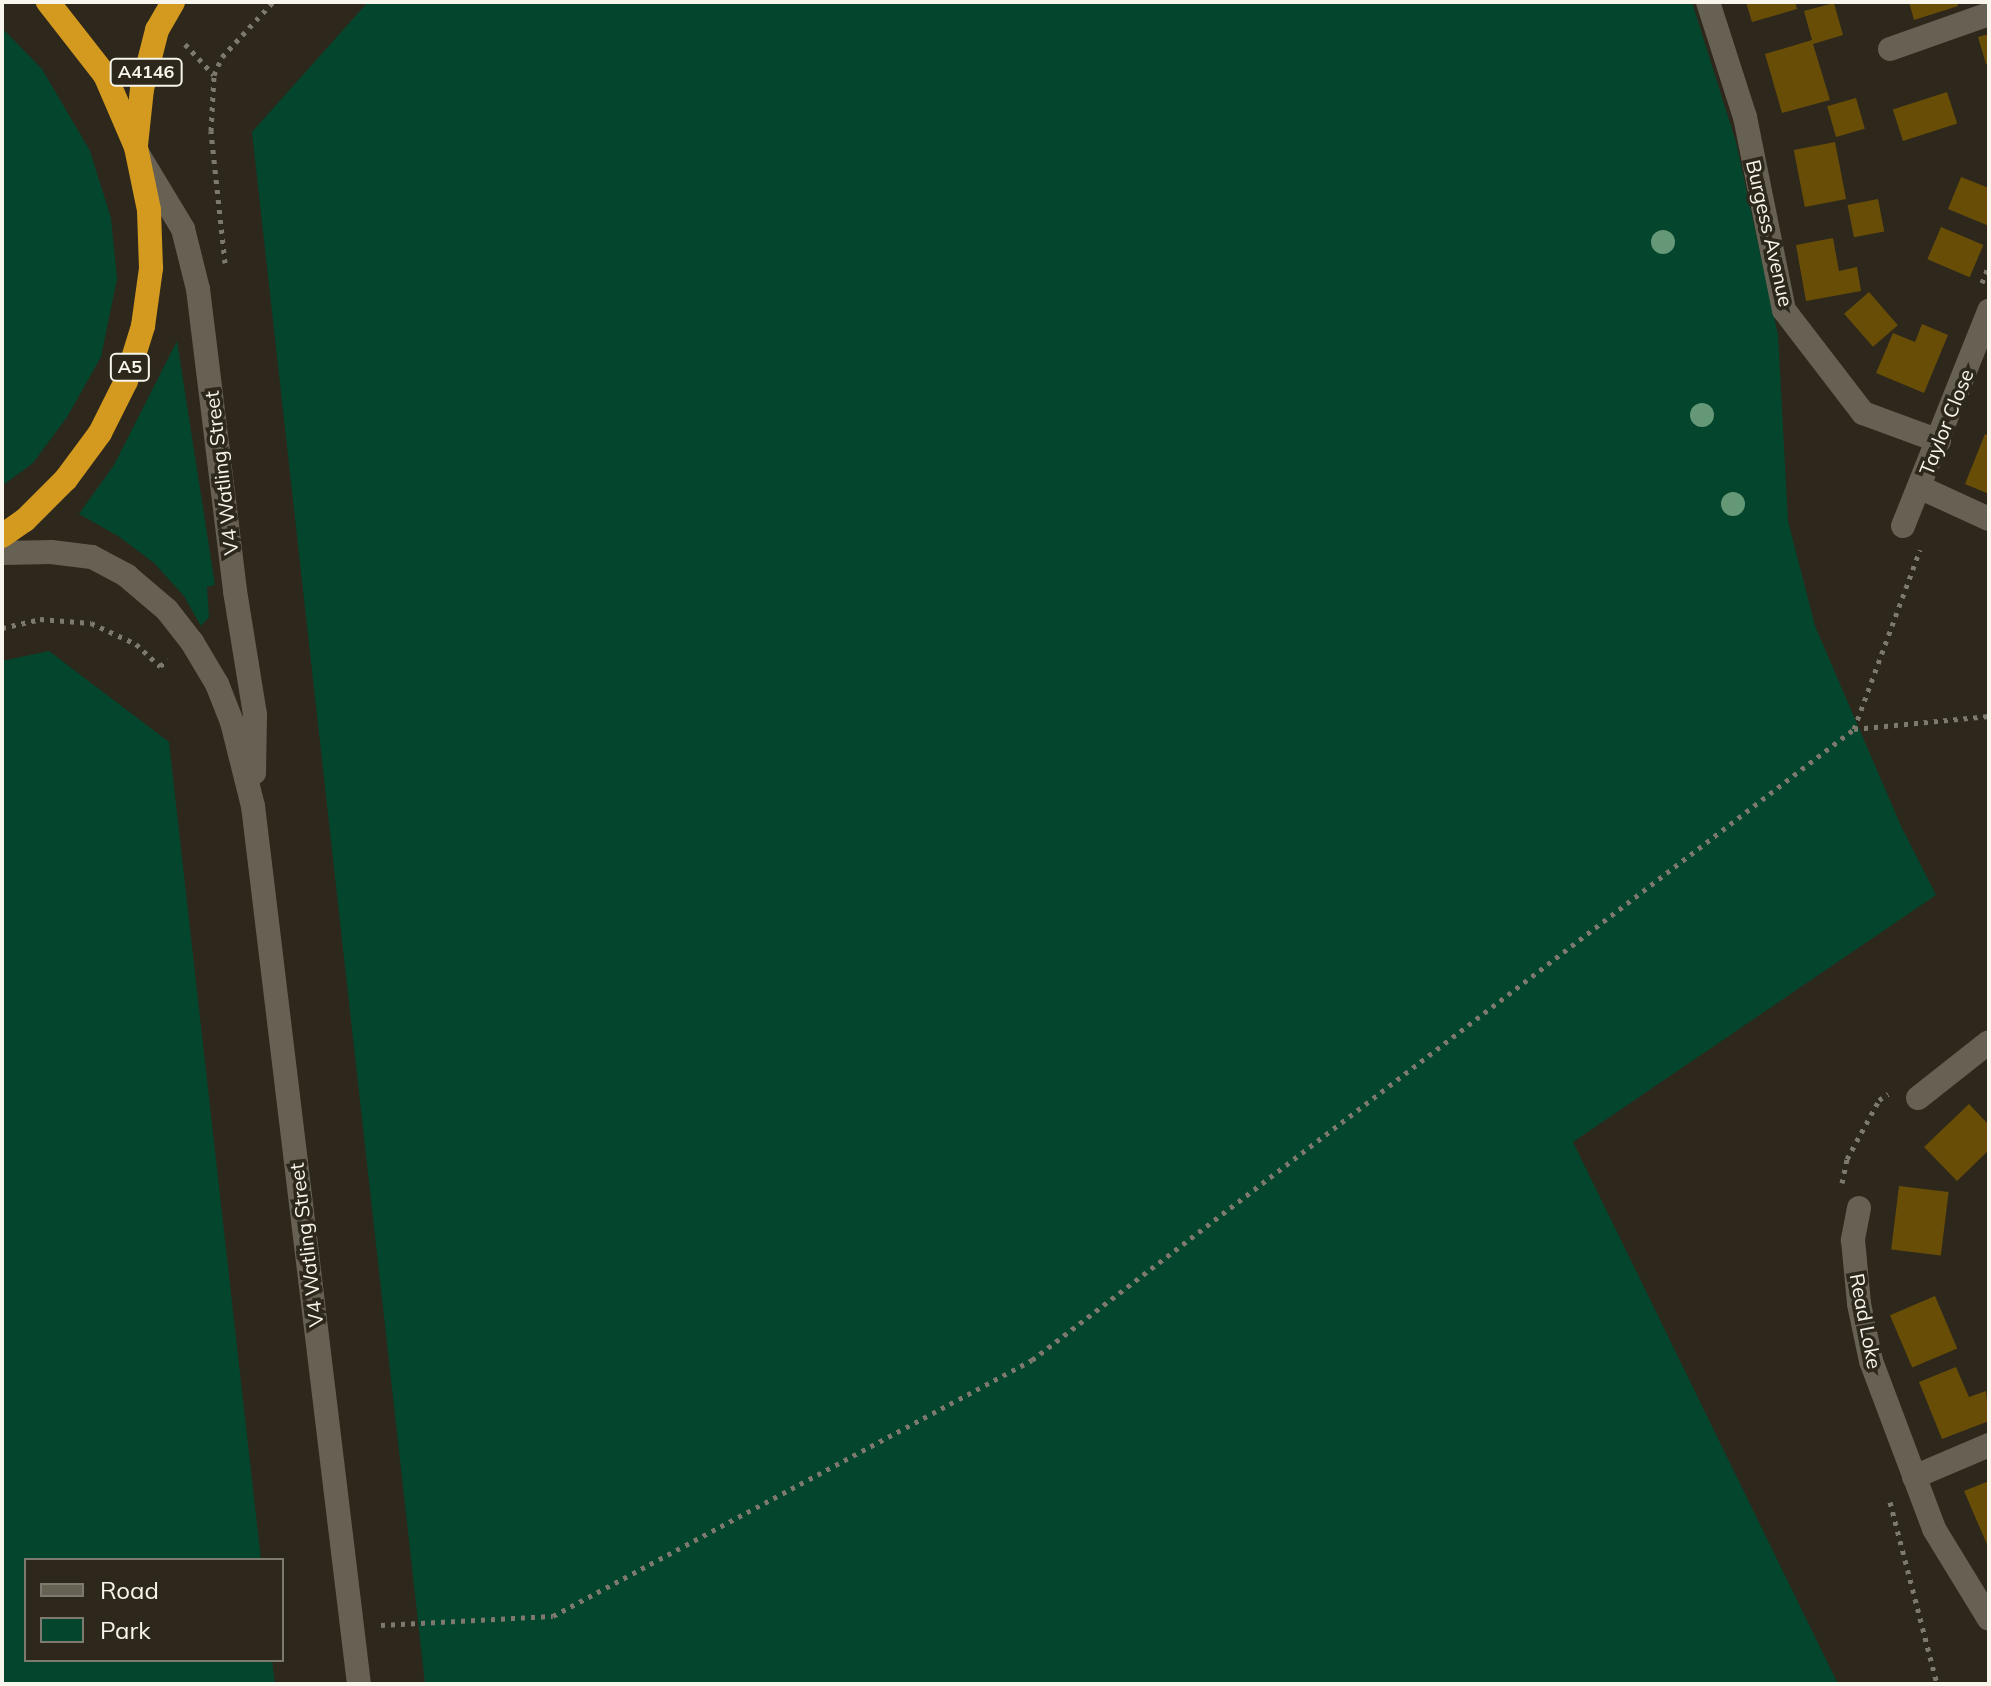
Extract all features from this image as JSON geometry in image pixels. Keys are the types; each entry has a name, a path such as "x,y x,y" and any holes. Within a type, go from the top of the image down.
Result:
{"highway":[{"name":"A5","path":"2,536 25,520 66,479 100,433 126,381 143,326 151,268 149,210 137,150 105,75 48,2"},
{"name":"A4146","path":"137,150 142,89 153,45 173,2"}],"street":[{"name":"Burgess Avenue","path":"1708,2 1745,117 1784,310 1863,413 1939,441"},
{"path":"1890,49 1989,14"},
{"name":"V4 Watling Street","path":"137,150 183,229 198,289 235,591 255,715 253,806"},
{"name":"Taylor Close","path":"1903,526 1939,441 1984,300"},
{"name":"Taylor Close","path":"1919,487 1989,519"},
{"name":"V4 Watling Street","path":"2,553 51,552 92,557 127,576 167,610 217,684 232,722 253,806 359,1684"},
{"path":"1918,1098 1989,1042"},
{"name":"Read Loke","path":"1859,1208 1853,1240 1859,1304 1871,1361 1934,1529 1989,1619"},
{"path":"1914,1477 1989,1445"}],"path":[{"path":"226,274 211,131 214,75 222,57 273,2"},
{"path":"1984,300 1989,265"},
{"path":"376,1625 553,1616 1032,1360 1854,729 1924,542"},
{"path":"2,628 40,619 91,623 136,644 160,666"},
{"path":"1854,729 1989,716"},
{"path":"1889,1497 1896,1539 1937,1684"}],"green space":[{"path":"368,2 1692,2 1736,142 1778,335 1788,521 1815,626 1901,826 1936,895 1573,1142 1838,1684 425,1684 252,132"},
{"path":"2,28 42,69 90,151 111,218 117,279 101,357 67,417 33,463 2,486"},
{"path":"177,341 215,585 207,587 209,617 201,626 184,596 154,563 118,536 79,514 114,465"},
{"path":"49,651 169,742 261,1558 24,1558 24,1662 272,1662 275,1684 2,1684 2,661"}],"building":[{"path":"1746,2 1795,2 1797,9 1752,22"},
{"path":"1909,2 1957,2 1958,6 1914,20"},
{"path":"1834,3 1843,35 1813,44 1830,100 1782,113 1765,54 1812,40 1804,11"},
{"path":"1989,34 1989,64 1986,64 1978,37"},
{"path":"1947,92 1957,123 1903,141 1893,110"},
{"path":"1856,98 1865,129 1836,137 1827,106"},
{"path":"1835,142 1846,199 1805,207 1794,150"},
{"path":"1961,177 1989,188 1989,226 1948,209"},
{"path":"1878,199 1884,231 1854,237 1848,205"},
{"path":"1941,227 1983,245 1970,277 1927,259"},
{"path":"1833,238 1839,271 1857,267 1861,291 1806,301 1796,245"},
{"path":"1869,292 1898,325 1873,347 1844,314"},
{"path":"1922,324 1948,335 1924,393 1876,373 1893,333 1915,342"},
{"path":"1985,434 1989,436 1989,494 1965,484"},
{"path":"1969,1104 1989,1125 1989,1150 1957,1181 1924,1147"},
{"path":"1899,1186 1949,1192 1941,1256 1891,1250"},
{"path":"1935,1296 1957,1348 1912,1368 1890,1315"},
{"path":"1956,1367 1969,1397 1986,1391 1989,1421 1942,1439 1919,1382"},
{"path":"1989,1481 1989,1549 1964,1491"}]}
